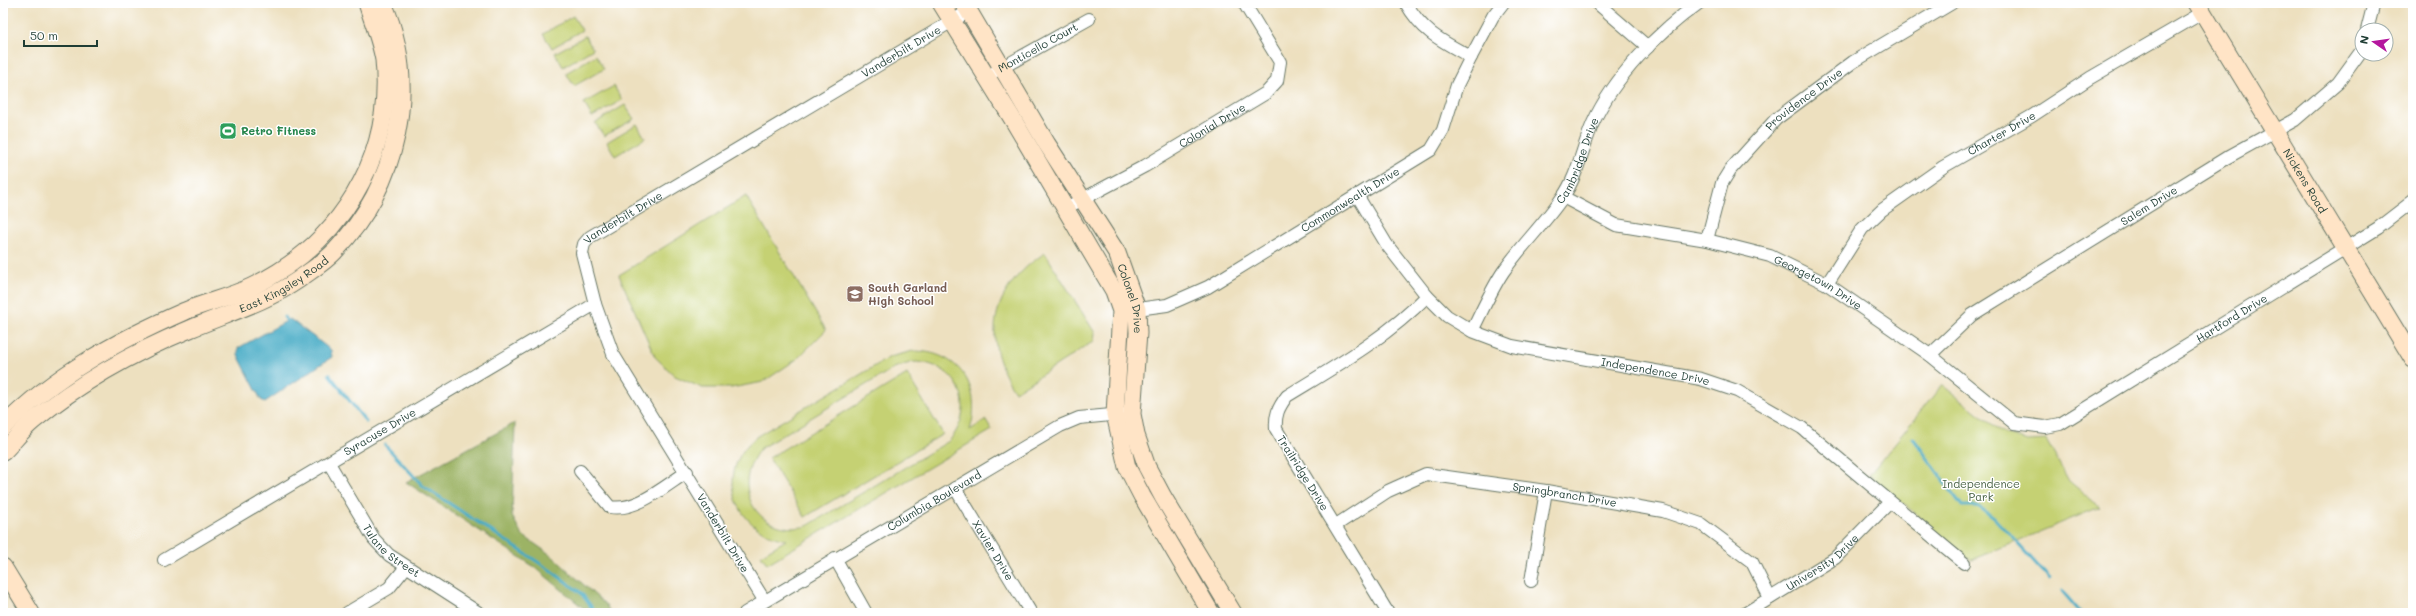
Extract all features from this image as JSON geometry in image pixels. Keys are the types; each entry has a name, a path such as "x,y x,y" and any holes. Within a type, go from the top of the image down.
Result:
{"street":[{"name":"East Kingsley Road","path":"3,427 35,397 87,359 185,312 251,287 296,259 323,237 354,197 368,168 380,133 386,93 384,59 367,3"},
{"name":"East Kingsley Road","path":"3,452 32,422 77,388 146,349 248,305 297,281 334,252 365,213 386,173 397,139 401,76 391,21 383,3"},
{"name":"Colonel Drive","path":"941,3 1066,208 1114,291 1129,310"},
{"name":"Colonial Drive","path":"1066,208 1152,162 1266,93 1277,81 1280,62 1244,3"},
{"path":"1406,3 1416,21 1435,36 1471,57"},
{"name":"Commonwealth Drive","path":"1129,310 1167,305 1208,287 1431,150 1443,130 1457,85 1493,16 1503,3"},
{"path":"1597,3 1648,47"},
{"name":"Cambridge Drive","path":"1472,331 1503,272 1562,198 1575,174 1594,122 1607,96 1648,47 1699,3"},
{"name":"Providence Drive","path":"1707,240 1722,183 1730,170 1776,119 1853,62 1952,3"},
{"path":"2369,22 2374,3"},
{"name":"Colonel Drive","path":"967,7 1047,144 1084,198 1117,252 1129,310 1138,333 1124,414 1127,467 1142,496 1211,613"},
{"name":"Vanderbilt Drive","path":"764,600 687,472 613,354 595,304 582,253 584,244 590,237 952,21 967,7"},
{"name":"Nickens Road","path":"2199,8 2413,359"},
{"name":"Charter Drive","path":"1827,284 1862,229 1882,210 1943,167 2032,116 2199,8"},
{"name":"Monticello Court","path":"986,76 1088,19"},
{"name":"Salem Drive","path":"1930,356 1972,315 2273,131 2295,120 2322,99 2338,83 2354,61"},
{"name":"Independence Drive","path":"1357,195 1387,245 1427,296 1447,316 1472,331 1512,346 1701,379 1737,391 1802,428 1964,563"},
{"name":"Georgetown Drive","path":"1562,198 1616,225 1707,240 1770,256 1827,284 1930,356 2014,422 2045,427"},
{"name":"Hartford Drive","path":"2045,427 2060,424 2378,228 2413,202"},
{"name":"Trailridge Drive","path":"1388,613 1336,525 1276,430 1278,408 1287,396 1376,341 1402,321 1427,296"},
{"name":"Syracuse Drive","path":"164,560 595,304"},
{"name":"Colonel Drive","path":"1124,414 1136,435 1147,467 1163,497 1233,613"},
{"name":"Columbia Boulevard","path":"745,613 764,600 1060,426 1079,418 1124,414"},
{"name":"Tulane Street","path":"329,463 374,539 389,555 479,613"},
{"path":"580,471 610,508 620,509 636,503 687,472"},
{"name":"Springbranch Drive","path":"1336,525 1388,491 1426,474 1546,491 1663,511 1701,524 1752,562 1770,598"},
{"name":"Xavier Drive","path":"955,488 1031,613"},
{"path":"1531,581 1546,491"},
{"name":"University Drive","path":"1746,613 1835,558 1890,502"},
{"path":"835,558 866,613"},
{"path":"3,567 31,613"},
{"path":"347,613 390,588 406,567"}],"green space":[{"path":"573,16 582,30 552,48 543,34"},
{"path":"585,36 593,49 563,67 555,53"},
{"path":"596,55 604,69 574,86 566,73"},
{"path":"614,86 622,100 592,117 584,103"},
{"path":"625,105 634,119 604,136 595,123"},
{"path":"637,124 645,138 615,156 607,142"},
{"path":"746,196 826,330 797,359 763,382 731,388 702,388 675,376 655,357 619,275"},
{"path":"1045,253 1095,333 1094,341 1015,392 1004,372 997,353 995,334 997,316 1003,298 1013,282 1027,267"},
{"path":"913,351 943,357 955,365 964,374 970,386 973,400 973,414 970,430 986,420 992,430 767,564 761,555 786,540 767,534 753,524 742,511 735,496 733,480 736,464 745,449 759,435 890,357","holes":["913,362 929,364 942,370 952,378 959,389 963,401 962,414 958,428 949,441 807,526 790,528 774,524 762,517 753,506 748,493 747,478 751,463 761,448 894,368"]},
{"path":"907,374 943,434 805,517 769,458"},
{"name":"Independence Park","path":"1942,385 2006,435 2028,441 2046,440 2069,481 2100,507 1971,560 1869,475"},
{"path":"515,423 512,516 522,535 551,555 605,604 611,613 589,613 536,568 406,482"}],"water":[{"path":"290,319 331,350 332,357 265,402 261,400 238,355 238,348"}],"waterway":[{"path":"284,317 289,324"},
{"path":"329,374 366,422"},
{"path":"1913,438 1962,506 1978,506 1994,518 2050,579"},
{"path":"385,445 423,486 550,570 581,593 596,613"},
{"path":"2062,591 2081,613"}],"place":[{"name":"Retro Fitness","path":"228,131"},
{"name":"South Garland High School","path":"855,294"}]}
